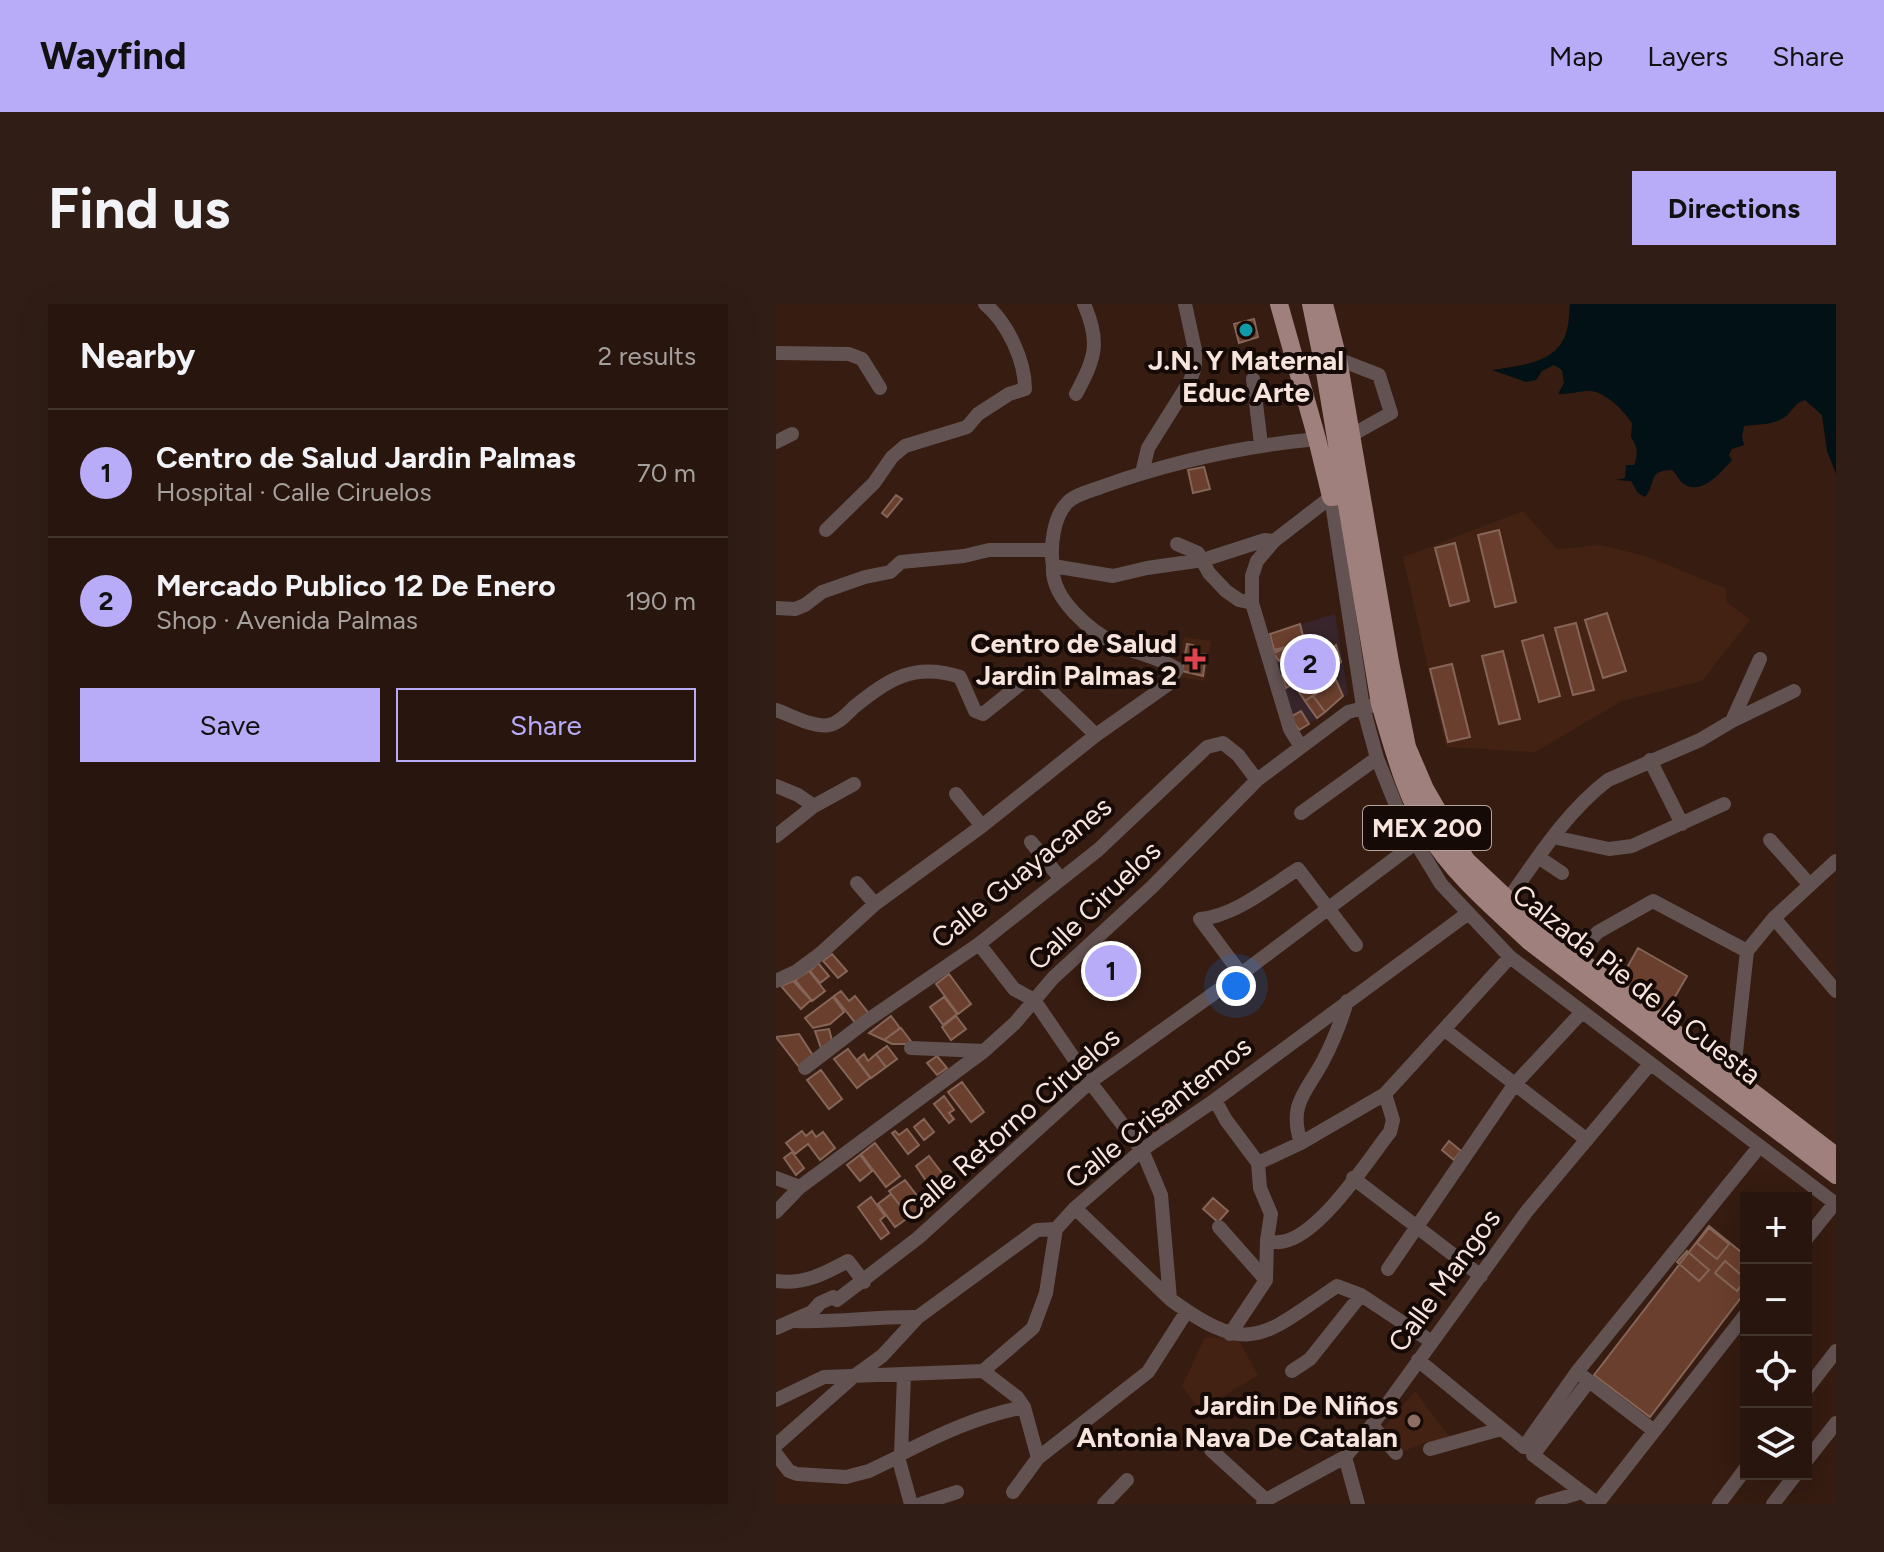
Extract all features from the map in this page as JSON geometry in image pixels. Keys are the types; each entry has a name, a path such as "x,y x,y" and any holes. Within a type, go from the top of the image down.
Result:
{"main road":[{"path":"1279,304 1317,439 1338,496"},
{"name":"Calzada Pie de la Cuesta","path":"1311,304 1325,372 1338,496 1372,706 1428,832 1483,898 1540,949 1836,1175"},
{"name":"Calzada Pie de la Cuesta","path":"1324,304 1338,359 1407,747 1425,789 1466,860 1507,901 1574,957 1836,1156"}],"street":[{"path":"826,530 874,483 892,457 905,446 967,427 978,414 998,400 1025,389 1022,365 998,314 985,304"},
{"path":"1076,394 1092,363 1095,345 1093,325 1084,304"},
{"path":"1142,473 1148,448 1190,381 1195,367 1195,350 1185,304"},
{"path":"776,353 849,354 862,359 880,388"},
{"path":"1338,359 1379,375 1391,413 1350,436"},
{"path":"1253,379 1261,444"},
{"path":"776,442 792,434"},
{"path":"776,981 797,971 820,954 875,904 982,826 1096,735 1167,685 1177,669 1119,645 1069,608 1052,583 1051,540 1067,502 1142,473 1261,444 1317,439"},
{"path":"1301,747 1290,729 1252,603 1252,576 1257,561 1274,541 1338,496"},
{"path":"1053,566 1113,576 1203,560 1265,540 1274,541"},
{"path":"1177,544 1198,553 1209,573 1226,591 1239,600 1252,603"},
{"path":"776,608 795,609 822,592 890,572 901,562 964,556 989,550 1050,550"},
{"path":"1732,721 1760,659"},
{"path":"776,710 818,725 827,725 836,722 904,673 919,671 960,677 975,711 983,714 1033,674 1096,735"},
{"path":"1507,901 1553,837 1595,789 1650,760 1700,740 1794,691"},
{"path":"1372,706 1377,758 1387,787 1414,844 1441,884 1510,957 1836,1203 1812,1232"},
{"name":"Calle Ciruelos","path":"1170,1299 1161,1195 1142,1150 1090,1082 1034,1000 1053,978 1152,887 1257,780 1348,712 1372,706"},
{"name":"Calle Guayacanes","path":"805,1068 865,1022 979,944 1098,850 1207,747 1223,743 1238,755 1257,780"},
{"path":"1301,813 1377,758"},
{"path":"1650,760 1682,824"},
{"path":"776,836 814,806 854,784"},
{"path":"776,786 814,806"},
{"path":"956,794 982,826"},
{"path":"1553,837 1609,849 1632,846 1724,804"},
{"path":"1770,840 1809,884"},
{"path":"1031,842 1060,878"},
{"name":"Calle Retorno Ciruelos","path":"794,1321 812,1312 820,1303 833,1297 837,1300 864,1282 918,1238 1090,1082 1414,844"},
{"path":"1538,857 1562,873"},
{"path":"1733,1080 1747,951 1774,918 1836,861"},
{"path":"1241,974 1200,919 1214,918 1236,908 1298,869 1356,945"},
{"path":"857,883 875,904"},
{"path":"1574,957 1598,932 1653,901 1747,951"},
{"name":"Calle Crisantemos","path":"776,1445 853,1377 882,1356 918,1317 1037,1230 1056,1229 1075,1208 1142,1150 1215,1100 1467,914"},
{"path":"1774,918 1836,991"},
{"path":"776,1212 800,1187 984,1051 1015,1023 1034,1000 1014,989 979,944"},
{"path":"1258,1163 1301,1143 1385,1094 1510,957"},
{"path":"1301,1143 1294,1123 1301,1095 1323,1062 1340,1026 1347,1000"},
{"path":"1388,1269 1514,1085 1582,1012"},
{"path":"1445,1030 1587,1140"},
{"path":"911,1048 984,1051"},
{"name":"Calle Mangos","path":"1265,1502 1345,1457 1372,1425 1527,1211 1650,1064"},
{"path":"1267,1240 1274,1244 1284,1242 1313,1227 1330,1210 1390,1132 1393,1120 1385,1094"},
{"path":"1215,1100 1258,1163 1260,1188 1271,1214 1266,1280 1230,1334"},
{"path":"1528,1451 1759,1147"},
{"path":"776,1178 800,1187"},
{"path":"1353,1178 1481,1276"},
{"path":"1075,1208 1170,1299 1201,1322 1230,1334 1248,1337 1264,1332 1337,1286 1361,1295 1432,1342"},
{"path":"1219,1227 1266,1280"},
{"path":"776,1400 824,1377 983,1371 1033,1328 1046,1293 1056,1229"},
{"path":"776,1281 792,1283 814,1278 848,1261 864,1282"},
{"path":"1292,1371 1310,1359 1361,1295"},
{"path":"1013,1492 1038,1458 1148,1372 1187,1311"},
{"path":"776,1328 794,1321 824,1323 883,1316 918,1317"},
{"path":"1418,1360 1598,1504 1740,1321"},
{"path":"1812,1382 1836,1351"},
{"path":"983,1371 1017,1397 1024,1407 1038,1458"},
{"path":"904,1376 900,1456 911,1504"},
{"path":"1583,1376 1653,1430"},
{"path":"776,1454 789,1471 797,1474 846,1477 869,1471 955,1426 989,1414 1024,1407"},
{"path":"1372,1425 1396,1453"},
{"path":"1812,1454 1835,1426"},
{"path":"1430,1449 1501,1429"},
{"path":"1211,1450 1265,1502"},
{"path":"1345,1457 1358,1504"},
{"path":"1719,1504 1740,1476"},
{"path":"1104,1504 1127,1480"},
{"path":"1773,1504 1791,1480"},
{"path":"921,1504 957,1492"},
{"path":"1542,1504 1582,1492"}],"shaded area":[{"path":"1570,304 1836,304 1836,474 1827,451 1822,415 1805,400 1781,420 1744,426 1744,445 1732,449 1729,455 1732,460 1704,485 1691,487 1682,483 1672,470 1659,472 1645,497 1638,493 1631,481 1616,480 1625,478 1626,465 1634,465 1637,455 1631,437 1632,423 1617,406 1592,391 1558,394 1564,383 1562,370 1554,365 1542,371 1536,380 1526,382 1492,370 1534,362 1553,353 1566,332"},
{"path":"1523,511 1557,549 1601,545 1646,556 1725,588 1727,602 1750,620 1702,681 1622,701 1535,752 1446,747 1403,557"},
{"path":"1335,614 1348,694 1299,732 1290,717 1269,634"},
{"name":"Centro de Salud Jardin Palmas 2","path":"1184,637 1211,641 1205,681 1178,677"},
{"path":"1113,945 1135,974 1108,1001 1097,989 1088,967"},
{"path":"1205,1337 1238,1339 1258,1375 1200,1411 1182,1386"},
{"name":"Jardin De Niños Antonia Nava De Catalan","path":"1415,1391 1452,1440 1427,1442 1399,1453 1381,1431"}],"building":[{"name":"J.N. Y Maternal Educ Arte","path":"1254,319 1258,337 1239,343 1234,324"},
{"path":"1204,467 1210,489 1193,493 1188,470"},
{"path":"896,495 902,499 887,517 882,513"},
{"path":"1499,530 1516,602 1495,607 1478,535"},
{"path":"1455,543 1469,601 1450,606 1435,548"},
{"path":"1607,613 1626,671 1603,678 1585,620"},
{"path":"1576,623 1594,690 1573,695 1555,628"},
{"path":"1300,624 1303,636 1286,647 1274,650 1270,634"},
{"path":"1543,635 1560,696 1539,702 1522,641"},
{"path":"1301,638 1307,646 1301,650 1306,657 1299,662 1288,648"},
{"path":"1318,641 1325,651 1314,659 1308,648"},
{"path":"1187,644 1193,645 1192,654 1206,654 1203,676 1182,671"},
{"path":"1336,645 1341,662 1337,665 1327,651"},
{"path":"1286,648 1290,653 1279,661 1273,653"},
{"path":"1326,651 1337,666 1328,672 1318,657"},
{"path":"1503,651 1520,719 1499,724 1482,656"},
{"path":"1452,664 1470,737 1448,742 1430,669"},
{"path":"1295,666 1303,678 1286,688 1282,675"},
{"path":"1336,680 1343,696 1325,712 1313,696"},
{"path":"1314,681 1320,690 1305,701 1299,692"},
{"path":"1313,696 1325,712 1317,718 1305,701"},
{"path":"1301,711 1309,724 1299,730 1290,717"},
{"path":"1638,948 1687,976 1665,1014 1620,980"},
{"path":"832,954 847,971 838,978 823,961"},
{"path":"818,963 829,976 820,983 810,971"},
{"path":"1129,969 1132,974 1126,978 1127,983 1111,994 1103,982 1119,970 1122,974"},
{"path":"809,971 825,991 812,1001 795,980"},
{"path":"949,974 971,1004 958,1014 936,984"},
{"path":"793,981 811,1000 801,1009 781,986"},
{"path":"841,991 849,1001 855,996 870,1015 857,1025 834,996"},
{"path":"833,997 844,1012 830,1024 813,1028 805,1018"},
{"path":"944,997 957,1014 943,1025 930,1007"},
{"path":"891,1016 900,1028 884,1040 869,1033"},
{"path":"956,1016 966,1029 951,1040 942,1027"},
{"path":"901,1028 913,1044 892,1044 884,1040"},
{"path":"829,1029 833,1044 822,1051 815,1031"},
{"path":"799,1034 814,1057 799,1067 776,1037"},
{"path":"887,1046 897,1059 886,1067 876,1054"},
{"path":"848,1049 870,1078 857,1088 834,1059"},
{"path":"864,1054 868,1061 876,1054 886,1067 871,1078 857,1060"},
{"path":"937,1056 947,1068 937,1075 927,1063"},
{"path":"821,1070 842,1099 829,1109 807,1080"},
{"path":"962,1082 984,1112 971,1122 948,1092"},
{"path":"944,1096 954,1110 949,1113 954,1119 949,1123 934,1104"},
{"path":"1157,1112 1164,1117 1168,1126 1151,1139 1141,1125"},
{"path":"924,1119 934,1132 924,1140 914,1127"},
{"path":"907,1129 919,1145 908,1154 892,1133 895,1131 899,1135"},
{"path":"802,1131 806,1136 812,1131 816,1137 823,1132 835,1148 820,1160 808,1144 795,1154 786,1143"},
{"path":"1449,1141 1461,1151 1454,1160 1442,1150"},
{"path":"875,1143 900,1176 886,1187 861,1154"},
{"path":"792,1152 804,1168 796,1175 784,1158"},
{"path":"860,1155 872,1171 860,1181 847,1165"},
{"path":"929,1156 951,1185 943,1191 938,1184 933,1191 916,1166"},
{"path":"905,1180 925,1206 909,1217 889,1191"},
{"path":"891,1194 909,1217 895,1227 878,1204"},
{"path":"871,1197 885,1216 880,1220 889,1233 881,1239 858,1207"},
{"path":"1213,1198 1228,1211 1218,1222 1203,1209"},
{"path":"1709,1226 1740,1251 1740,1299 1650,1417 1594,1375"},
{"path":"1709,1228 1729,1244 1717,1259 1697,1243"},
{"path":"1687,1251 1709,1270 1699,1281 1677,1262"},
{"path":"1725,1261 1740,1274 1740,1287 1737,1291 1715,1273"}],"place":[{"name":"J.N. Y Maternal Educ Arte","path":"1246,330"},
{"name":"Centro de Salud Jardin Palmas 2","path":"1195,659"},
{"name":"Mercado Publico 12 De Enero","path":"1310,664"},
{"name":"Centro de Salud Jardin Palmas","path":"1111,971"},
{"name":"Jardin De Niños Antonia Nava De Catalan","path":"1414,1421"}]}
